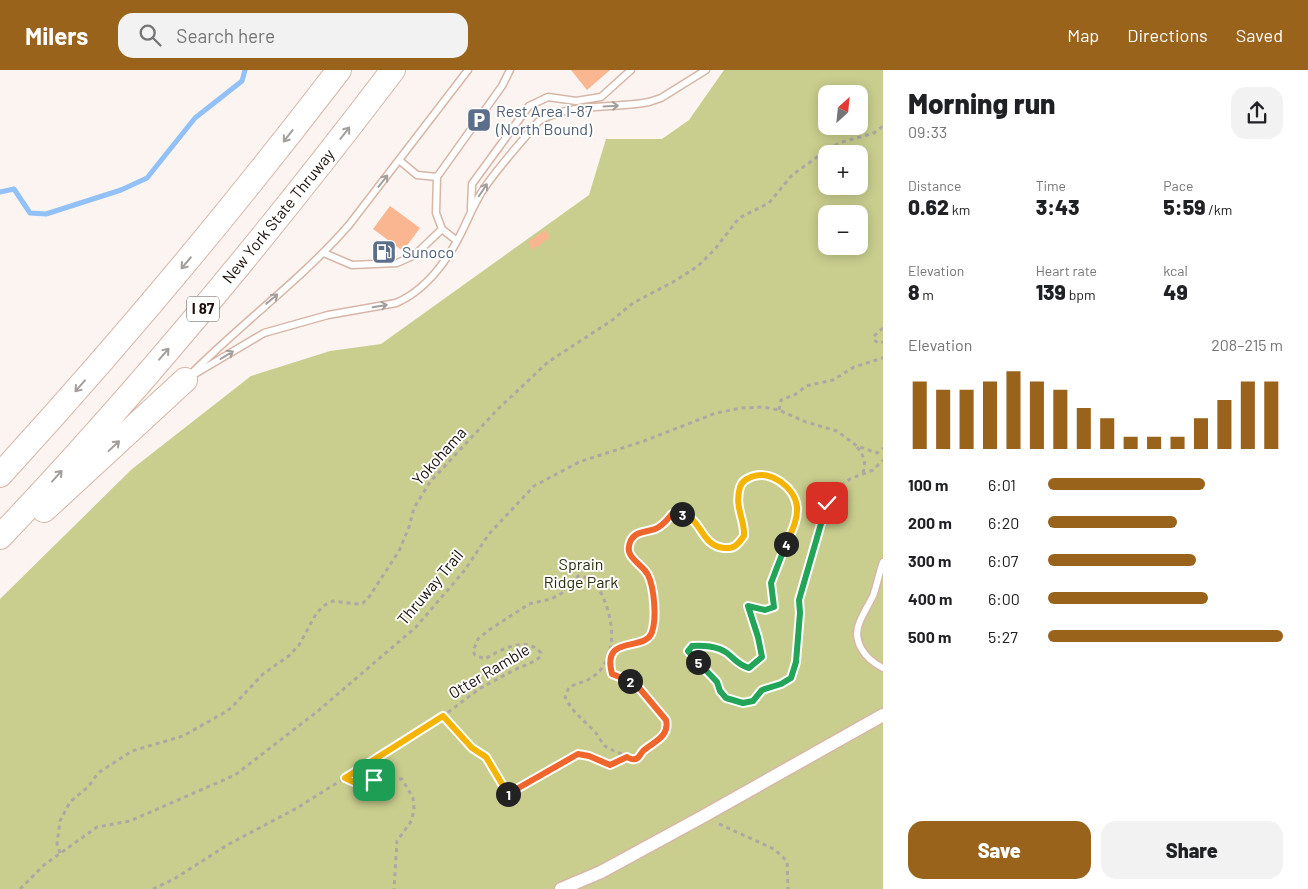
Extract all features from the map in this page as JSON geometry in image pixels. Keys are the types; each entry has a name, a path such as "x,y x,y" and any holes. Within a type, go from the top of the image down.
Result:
{"highway":[{"name":"I 87","path":"0,475 109,354 182,268 339,70"},
{"name":"New York State Thruway","path":"0,537 90,440 209,302 297,194 393,70"},
{"path":"0,549 185,380"}],"street":[{"path":"561,889 601,872 883,715"}],"lane":[{"path":"185,380 219,346 324,253 349,225 468,70"},
{"path":"458,241 442,229 436,212 437,176 502,86 510,70"},
{"path":"471,212 472,184 529,106 548,97 576,101 601,97 631,70"},
{"path":"185,380 264,333 305,320 396,303 406,299 436,272 458,241 471,212 486,186 539,121 549,115 579,108 649,102 661,98 706,70"},
{"path":"399,160 417,175 437,176"},
{"path":"324,253 352,265 397,263 415,255 442,229"},
{"path":"883,562 873,596 859,623 858,640 863,653 874,664 883,668"}],"path":[{"name":"Yokohama","path":"60,853 56,844 60,821 70,802 88,787 98,773 132,751 183,736 222,714 231,708 263,674 290,655 299,645 316,614 323,606 334,601 358,604 363,603 369,597 398,551 409,527 414,508 430,482 498,409 548,362 611,321 633,303 673,282 698,266 715,249 739,218 769,203 792,175 827,150 839,143 874,133 883,126"},
{"path":"883,328 875,335 874,340 878,343 883,342"},
{"path":"780,410 778,406 780,400 796,394 806,386 833,380 854,367 883,358"},
{"name":"Thruway Trail","path":"20,889 44,865 97,827 130,821 235,775 288,734 416,627 464,571 489,534 534,486 579,462 644,441 716,413 763,406 780,410 806,422 837,431 857,446 877,453 883,448"},
{"path":"857,446 866,467 862,476"},
{"path":"443,716 472,748 486,757 508,794 578,754 589,756 610,765 627,757 634,760 638,759 641,754 664,734 667,727 662,714 640,689 632,682 612,674 609,664 613,652 627,644 644,642 649,638 653,626 653,591 647,574 629,554 629,545 632,538 637,534 664,524 672,514 678,513 691,518 710,544 715,547 730,548 736,546 744,536 737,501 741,484 744,480 755,475 763,475 783,483 795,497 797,517 771,583 774,607 765,610 748,606 762,657 749,668 740,666 722,650 700,645 692,646 688,651 710,673 726,698 743,703 753,701 762,690 781,684 791,678 796,662 800,613 799,600 827,503 836,489 850,479 874,470 883,460"},
{"name":"Otter Ramble","path":"153,889 174,879 229,844 296,808 345,778 443,716 479,689 514,670 535,662 541,653 538,649 511,645 485,659 479,657 473,651 482,635 529,604 551,599 562,593 578,576 591,578 605,598 612,628 611,651 608,661 595,675 582,683 569,687 565,697 569,706 597,734 605,746 627,757"},
{"path":"345,778 358,784 374,780 402,779 413,798 412,820 397,841 394,889"},
{"path":"702,817 749,836 774,849 787,861 788,889"}],"green space":[{"name":"Sprain Ridge Park","path":"724,70 883,70 883,889 0,889 0,599 132,469 251,376 330,351 381,344 589,195 606,139 662,139 689,120"}],"building":[{"path":"571,70 610,70 587,90"},
{"path":"390,206 420,228 403,251 373,229"},
{"path":"545,230 550,237 533,250 528,242"}],"waterway":[{"path":"0,192 14,189 30,213 46,214 121,190 147,178 195,118 242,81 245,70"}],"place":[{"name":"Rest Area I-87 (North Bound)","path":"479,120"},
{"name":"Sunoco","path":"384,252"}],"route":[{"path":"374,780 358,784 345,778 443,716 472,748 486,757 508,794 578,754 595,758 610,765 627,757 634,760 638,759 646,749 653,746 664,734 667,727 666,720 662,714 640,689 632,682 612,674 609,664 613,652 627,644 644,642 652,632 653,591 647,574 629,554 629,545 632,538 637,534 655,529 664,524 672,514 678,513 691,518 710,544 715,547 730,548 736,546 744,536 737,501 741,484 744,480 755,475 763,475 783,483 795,497 797,507 797,517 771,583 774,607 765,610 748,606 748,610 753,618 762,657 749,668 740,666 722,650 700,645 692,646 688,651 710,673 726,698 743,703 753,701 762,690 781,684 791,678 796,662 800,613 799,600 827,503"}]}
